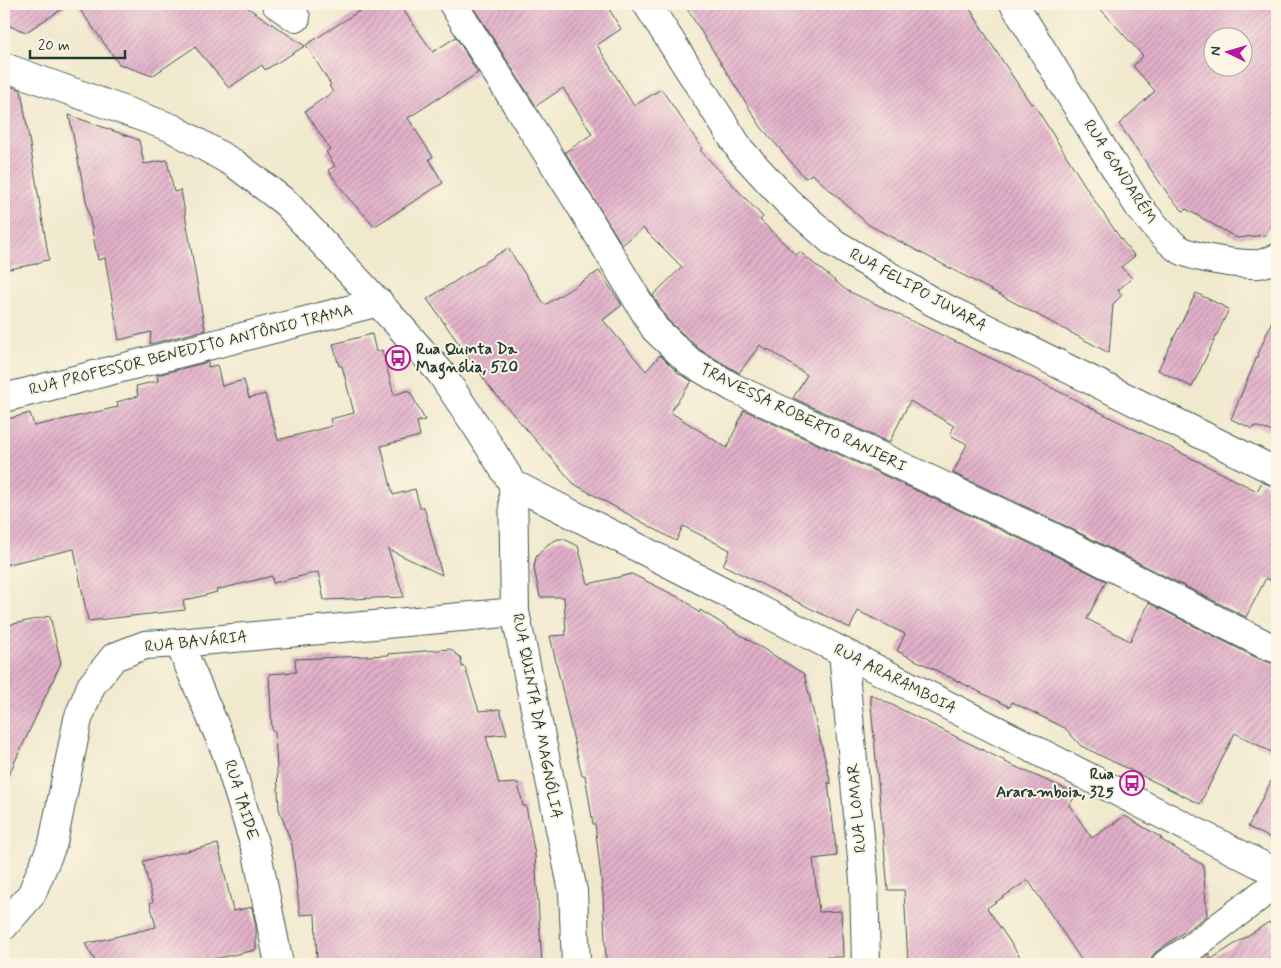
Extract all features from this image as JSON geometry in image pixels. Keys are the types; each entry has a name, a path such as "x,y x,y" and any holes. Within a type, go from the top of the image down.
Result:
{"street":[{"name":"TRAVESSA ROBERTO RANIERI","path":"452,4 582,208 655,329 690,362 734,388 1053,537 1277,649"},
{"name":"RUA FELIPO JUVARA","path":"647,4 741,151 787,201 834,243 933,302 1277,472"},
{"name":"RUA GONDARÉM","path":"1014,4 1139,207 1177,248 1197,256 1217,260 1260,264 1277,258"},
{"path":"4,67 172,128 235,164 286,203 379,302 440,372 513,484"},
{"name":"RUA PROFESSOR BENEDITO ANTÔNIO TRAMA","path":"4,398 379,302"},
{"name":"RUA QUINTA DA MAGNÓLIA","path":"513,484 516,612 573,891 576,964"},
{"name":"RUA ARARAMBOIA","path":"513,484 1277,873"},
{"name":"RUA BAVÁRIA","path":"4,926 32,895 53,843 78,719 91,686 114,658 145,644 179,643 516,612"},
{"name":"RUA TAIDE","path":"179,643 229,761 257,853 279,964"},
{"name":"RUA LOMAR","path":"842,652 864,880 866,964"},
{"path":"1166,964 1191,948 1277,884"}],"building":[{"path":"4,4 70,4 26,32 4,24"},
{"path":"76,4 242,4 305,46 265,70 262,65 229,88 195,47 152,76 119,64"},
{"path":"370,4 399,4 433,52 456,37 478,73 408,118 433,157 429,159 443,183 375,226 349,199 328,170 335,166 326,152 330,149 305,111 333,92 329,86 331,85 306,45"},
{"path":"471,4 606,4 621,29 597,45 634,106 661,89 702,148 700,150 763,217 760,220 796,255 800,252 846,290 1018,371 1257,491 1262,482 1277,488 1277,584 1266,578 1246,617 1060,523 953,473 967,444 950,435 954,426 910,401 889,443 793,398 807,375 760,345 739,373 699,349 667,319 653,295 682,267 643,228 622,245 565,152 592,134 563,88 536,106"},
{"path":"684,4 967,4 1031,104 1033,103 1096,203 1135,256 1121,267 1132,278 1118,290 1122,295 1113,304 1109,353 869,225 812,174 805,178 761,127"},
{"path":"1096,4 1277,4 1277,229 1270,226 1265,235 1237,238 1186,209 1183,211 1170,197 1119,124 1155,91 1133,66 1143,56"},
{"path":"4,84 21,90 49,260 4,270"},
{"path":"69,115 139,140 144,164 167,160 174,192 181,190 205,330 150,344 151,332 119,340 105,258 98,260"},
{"path":"508,248 545,305 599,271 622,305 603,320 646,371 660,355 679,374 692,381 670,412 727,448 744,410 1106,581 1087,619 1130,641 1149,603 1257,658 1277,665 1277,755 1235,733 1200,804 1081,746 1065,728 1012,702 1010,707 897,651 905,634 858,611 850,628 723,565 730,550 683,526 676,541 574,484 492,390 427,299"},
{"path":"1196,293 1229,309 1192,387 1158,370"},
{"path":"1277,309 1277,433 1254,426 1253,429 1231,419"},
{"path":"372,334 376,352 382,350 394,395 409,390 425,420 417,422 420,436 381,446 393,495 415,489 420,508 424,507 442,575 388,549 404,597 324,600 318,572 273,583 272,576 216,590 217,592 183,601 185,610 88,621 74,549 4,565 4,420 30,413 34,426 118,407 117,402 138,396 136,386 158,381 157,375 208,362 208,367 217,365 222,386 244,380 249,398 265,394 278,440 332,426 330,419 354,413 342,366 339,366 333,344"},
{"path":"558,539 564,539 578,546 588,584 632,574 686,601 699,613 700,610 804,674 831,784 828,782 837,856 813,859 819,912 841,911 843,957 820,957 820,961 798,961 798,964 606,964 603,895 595,824 593,824 585,775 582,776 550,636 566,635 564,597 540,597 534,568 536,557 548,544"},
{"path":"50,616 61,663 4,785 4,626"},
{"path":"450,649 461,658 462,667 465,667 479,711 500,709 507,734 486,736 499,784 518,783 523,806 526,806 535,855 542,964 317,964 315,914 300,915 292,845 279,809 275,731 272,731 269,674 296,672 295,659 389,655"},
{"path":"870,694 1005,762 1077,794 1069,805 1092,838 1125,816 1203,865 1207,916 1157,951 1152,956 1150,964 1084,964 1028,880 987,908 1025,964 908,964 904,890 888,890"},
{"path":"1277,769 1277,841 1248,827"},
{"path":"218,844 233,911 252,907 256,928 256,950 190,964 97,964 85,944 156,927 150,903 153,902 143,861"},
{"path":"1269,922 1277,935 1277,964 1195,964 1210,953 1210,960"}],"place":[{"name":"Rua Quinta Da Magnólia, 520","path":"398,358"},
{"name":"Rua Araramboia, 325","path":"1132,783"}]}
